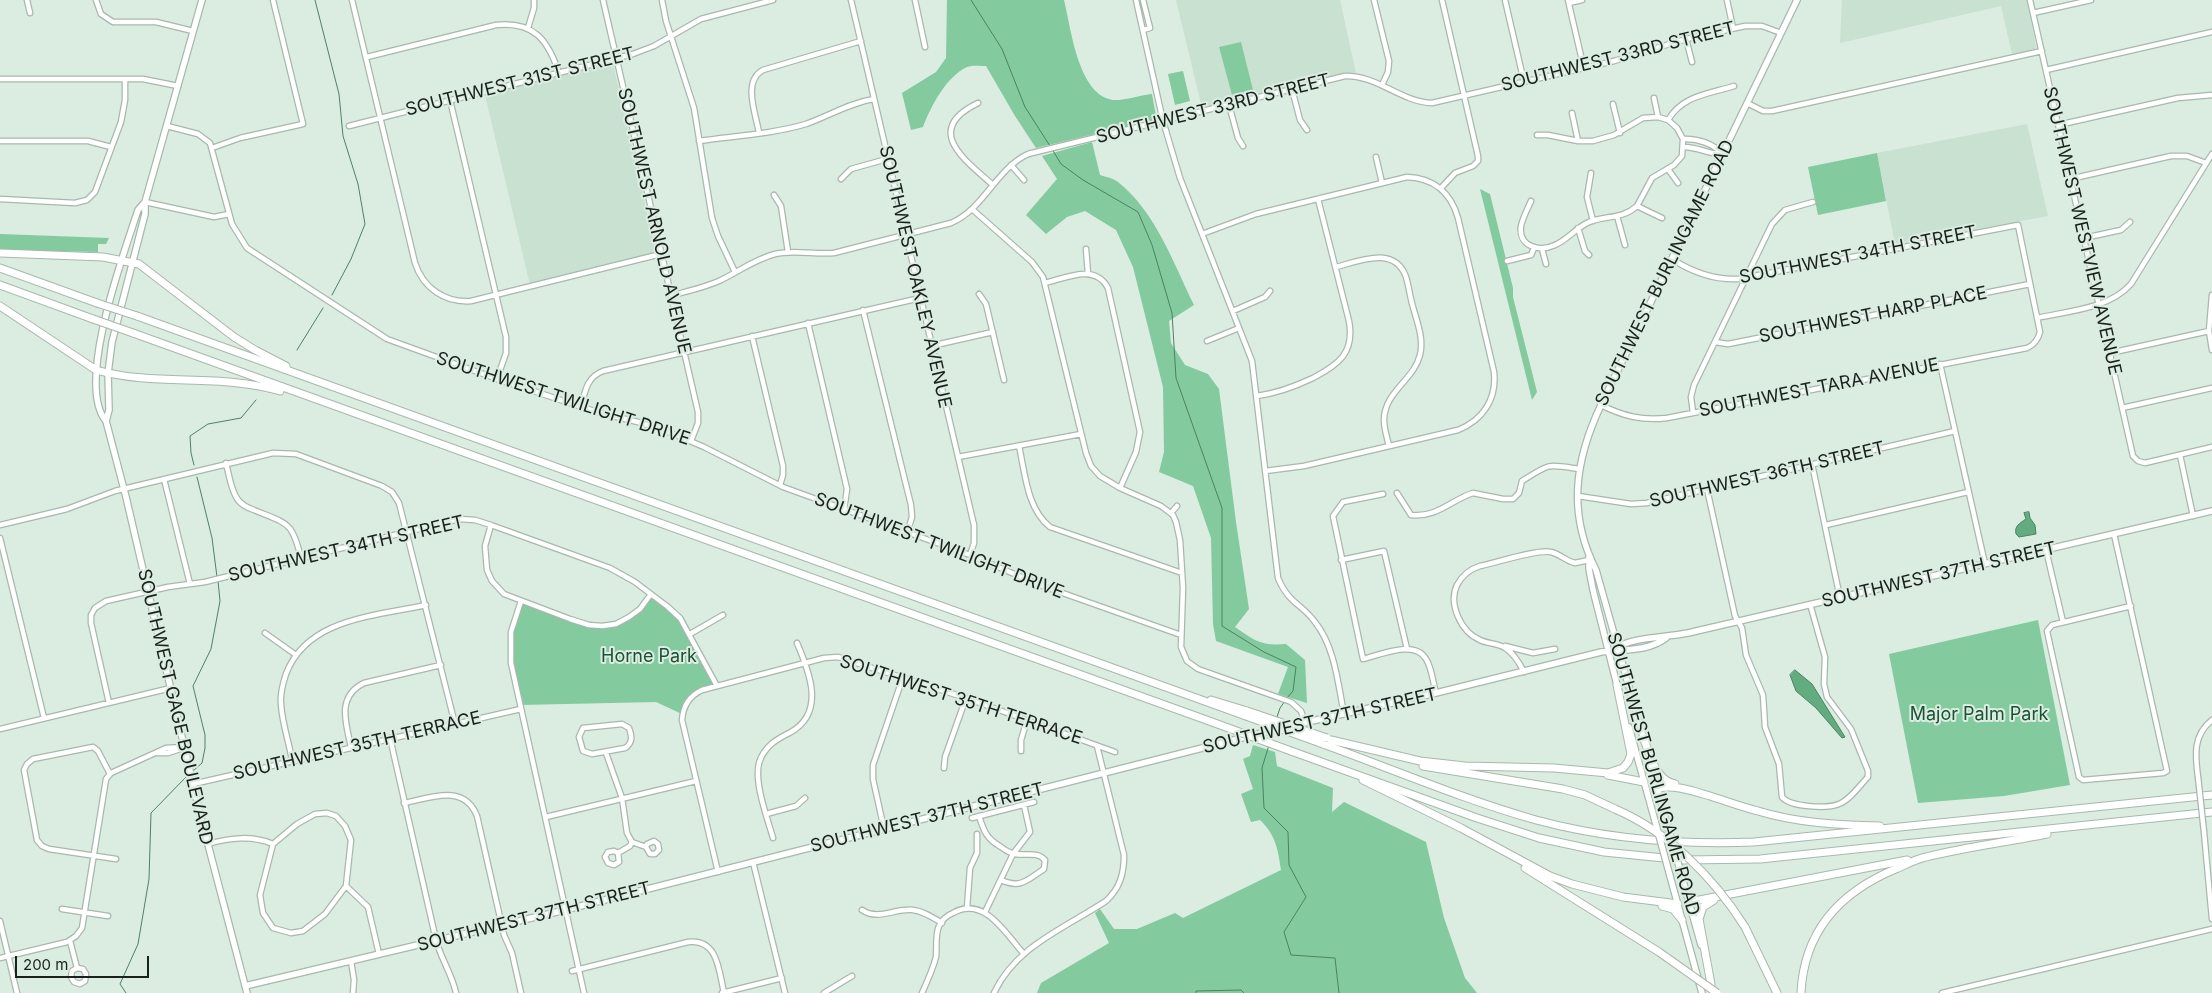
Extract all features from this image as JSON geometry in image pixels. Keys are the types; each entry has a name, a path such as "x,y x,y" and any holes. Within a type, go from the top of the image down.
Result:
{"highway":[{"path":"0,253 122,259 139,264 208,318 248,346 322,383"},
{"path":"0,268 1186,695 1327,741 1514,813 1579,830 1628,838 1681,843 1733,843 2212,795"},
{"path":"0,285 1291,750 1356,776 1539,838 1604,852 1684,860 1760,859 2210,812"},
{"path":"0,306 96,370 108,373 235,382 316,399"},
{"path":"1600,773 1613,773 1620,770 1627,764 1630,758 1630,748 1617,686"},
{"path":"1643,737 1657,772 1664,781 1728,798 1758,812"},
{"path":"1327,741 1429,762 1464,766 1554,768 1600,773 1644,782"},
{"path":"1327,741 1422,766 1563,789 1585,795 1648,827 1690,859 1722,895 1745,927 1777,993"},
{"path":"1356,776 1550,876 1572,884 1623,897 1678,904"},
{"path":"1658,789 1667,787 1697,792 1758,812 1824,824 1905,827"},
{"path":"1447,822 1659,952 1715,993"},
{"path":"1689,902 2084,826"},
{"path":"1801,993 1804,968 1811,946 1822,924 1836,906 1867,882 1924,857"},
{"path":"1711,984 1707,953 1700,927 1700,914 1703,907 1710,901 1729,895"},
{"path":"1623,897 1637,903 1673,909 1682,920"}],"main road":[{"name":"SOUTHWEST GAGE BOULEVARD","path":"106,421 109,410 108,373 113,334 134,262 145,214 145,202 202,0"},
{"name":"SOUTHWEST BURLINGAME ROAD","path":"1702,993 1617,686 1593,590 1589,558 1581,527 1578,496 1579,469 1584,446 1601,405 1797,0"},
{"name":"SOUTHWEST GAGE BOULEVARD","path":"145,202 138,210 102,332 96,370 98,405 100,414 106,421 124,489 207,844 246,990"},
{"name":"SOUTHWEST 37TH STREET","path":"246,990 351,961 718,872 1305,723 1608,651 1618,649 1628,651 1657,644 1666,638 2212,511"},
{"name":"SOUTHWEST BURLINGAME ROAD","path":"1589,558 1596,570 1715,993"},
{"path":"1644,782 1658,789 1651,796 1650,804"},
{"path":"1678,904 1689,902"}],"street":[{"path":"28,0 30,13"},
{"path":"96,0 101,14 112,22 156,22 194,31"},
{"path":"167,126 198,134 207,139 212,148 240,138 303,124 273,0"},
{"path":"354,0 415,263 421,277 428,285 448,299 471,302 661,254"},
{"path":"528,28 534,0"},
{"name":"SOUTHWEST ARNOLD AVENUE","path":"603,0 698,412 698,423 692,442"},
{"path":"662,0 670,35 687,83 700,141 712,218 718,236 735,272"},
{"name":"SOUTHWEST 31ST STREET","path":"349,126 617,59 648,49 670,35 711,16 773,0"},
{"name":"SOUTHWEST OAKLEY AVENUE","path":"851,0 974,530 974,544 970,554"},
{"path":"915,0 925,47"},
{"path":"1136,0 1163,121 1180,178 1252,361 1278,578 1292,601 1315,621 1324,636 1331,655 1344,714"},
{"path":"1143,0 1150,28 1143,30"},
{"path":"1374,0 1389,61 1388,72 1382,85"},
{"path":"1441,188 1455,173 1473,166 1478,161 1442,0"},
{"path":"1505,0 1524,82"},
{"path":"1582,0 1569,2 1584,68"},
{"path":"1727,0 1733,28"},
{"name":"SOUTHWEST WESTVIEW AVENUE","path":"2030,0 2133,454 2138,461 2145,462 2180,455"},
{"path":"2033,13 2091,0"},
{"path":"367,57 496,25 512,24 528,28 547,44 559,73"},
{"name":"SOUTHWEST 33RD STREET","path":"671,296 706,286 765,257 788,252 834,253 951,223 972,209 1011,165 1028,154 1345,76 1360,77 1425,103 1440,102 1639,55 1686,39 1733,28 1758,25 1781,33"},
{"path":"2046,70 2212,32"},
{"path":"1686,39 1692,62"},
{"path":"759,133 751,88 756,75 764,70 861,41"},
{"path":"1747,103 1763,110 1772,111 2042,51"},
{"path":"0,79 149,80 178,86"},
{"path":"0,199 75,203 87,200 95,192 124,112 125,80"},
{"path":"1668,120 1677,108 1692,98 1734,86"},
{"path":"1292,89 1300,120 1307,130"},
{"path":"2058,125 2178,98 2212,95"},
{"path":"1654,98 1658,117"},
{"path":"700,141 759,133 807,123 842,108 874,99"},
{"path":"450,100 507,348 497,379"},
{"path":"978,103 964,110 957,117 953,125 952,140 960,156 993,185"},
{"path":"1613,104 1620,133"},
{"path":"1229,105 1238,138 1243,146"},
{"path":"1572,113 1578,141"},
{"path":"1531,201 1521,228 1525,242 1534,248 1542,249 1562,241 1578,228 1593,221 1624,214 1637,206 1652,178 1679,160 1684,147 1683,139 1677,128 1668,120 1658,117 1643,118 1620,133 1600,139 1578,141 1548,135 1537,136"},
{"path":"1683,139 1701,141 1717,148 1723,154"},
{"path":"0,141 88,141 111,147"},
{"path":"1684,147 1700,148 1714,155 1723,154"},
{"name":"SOUTHWEST TWILIGHT DRIVE","path":"212,148 229,214 236,233 247,248 377,334 403,346 497,379 581,407 650,426 692,442 780,485 907,533 970,554 1040,585 1181,635"},
{"path":"2030,284 2037,318 2099,304 2116,297 2131,284 2212,154"},
{"path":"2070,179 2171,156 2187,156 2206,163"},
{"path":"1376,157 1382,183"},
{"path":"841,179 852,169 887,158"},
{"path":"1011,165 1024,180"},
{"path":"1668,169 1678,183"},
{"path":"1591,173 1587,198 1593,221"},
{"path":"1202,234 1242,218 1401,178 1414,177 1428,181 1441,188 1451,201 1458,218 1494,372 1494,387 1491,399 1478,418 1458,430 1304,466 1265,471"},
{"path":"774,195 781,206 788,252"},
{"path":"1257,396 1278,393 1330,370 1344,355 1350,342 1350,328 1318,199"},
{"path":"145,202 214,217 229,214"},
{"path":"1693,413 1692,391 1775,220 1791,207 1813,202"},
{"path":"1637,206 1662,218"},
{"path":"972,209 1032,262 1045,283 1081,434 1091,466 1100,476 1120,488 1161,506 1171,513 1176,522 1180,540 1182,574 1181,647 1183,654 1195,668 1291,702 1301,711 1305,723"},
{"path":"1617,216 1625,244"},
{"path":"2084,238 2121,230 2130,222"},
{"name":"SOUTHWEST 34TH STREET","path":"1672,259 1697,273 1710,277 1746,278 2018,224 2030,284"},
{"path":"1578,228 1585,251 1590,255"},
{"path":"1507,260 1531,255 1534,248"},
{"path":"1086,249 1088,273"},
{"path":"1542,249 1546,264"},
{"path":"1336,267 1372,258 1384,258 1398,265 1406,277 1420,332 1420,352 1414,370 1392,395 1385,409 1384,427 1389,446"},
{"path":"1045,283 1088,273 1100,278 1108,288 1140,424 1138,445 1120,488"},
{"name":"SOUTHWEST HARP PLACE","path":"1715,342 1728,344 2030,284"},
{"path":"1233,311 1265,297 1270,291"},
{"path":"979,294 985,300 1004,380"},
{"path":"2212,295 2210,331 2212,350"},
{"path":"581,407 588,382 598,373 684,351 920,298"},
{"path":"863,310 911,505 912,517 907,533"},
{"name":"SOUTHWEST TARA AVENUE","path":"1601,405 1637,419 1657,419 2026,348 2036,342 2040,332 2037,318"},
{"path":"808,323 847,489 844,510"},
{"path":"1207,341 1239,328"},
{"path":"2110,353 2210,331"},
{"path":"931,346 993,332"},
{"path":"752,336 783,466 780,485"},
{"path":"1940,364 1985,564"},
{"path":"2122,408 2212,388"},
{"name":"SOUTHWEST 36TH STREET","path":"1578,496 1640,504 1955,431"},
{"path":"958,457 1081,434"},
{"path":"1019,446 1033,506 1050,527 1182,574"},
{"path":"2192,516 2180,455 2212,447"},
{"path":"0,525 67,509 105,494 273,453 296,454 382,486 392,492 399,503 455,724"},
{"path":"226,463 238,500 249,508 288,525 296,536 301,558"},
{"path":"1397,493 1412,515 1424,516 1442,510 1473,493 1503,500 1513,499 1519,493 1522,481 1546,466 1557,464 1579,469"},
{"path":"1812,464 1840,598"},
{"path":"164,479 190,584"},
{"path":"1707,489 1735,616 1742,628 1746,655 1763,694 1765,727 1777,756 1781,795 1788,802 1812,806 1835,806 1843,802 1868,777 1868,774 1851,729 1827,697 1824,684 1825,657 1810,604"},
{"path":"1826,525 1968,492"},
{"path":"1383,494 1342,502 1334,512 1333,520 1364,659 1407,649 1420,652 1426,659 1436,693"},
{"path":"1171,513 1177,506"},
{"name":"SOUTHWEST 34TH STREET","path":"109,703 91,623 91,615 95,608 106,601 148,591 215,580 459,519 475,520 491,525 610,568 652,594 676,614 690,634 718,686"},
{"path":"491,525 486,541 485,554 489,576 504,594 589,625 602,626 616,624 630,617 640,609 652,594"},
{"path":"2114,534 2131,606 2167,771 2164,773 2082,780 2047,631 2052,625 2131,606"},
{"path":"0,538 44,718"},
{"path":"2046,550 2063,622"},
{"path":"1341,560 1384,551 1407,649"},
{"path":"1555,649 1533,652 1501,646 1475,638 1467,630 1457,614 1454,604 1455,593 1465,574 1477,567 1544,552 1557,554 1575,563 1589,558"},
{"path":"521,601 514,621 510,644 511,663 584,993"},
{"path":"292,760 281,703 282,685 296,655 312,638 334,626 426,605"},
{"path":"690,634 723,615"},
{"path":"265,633 296,655"},
{"path":"773,838 758,774 759,763 769,745 799,726 808,714 813,692 806,663 797,643"},
{"path":"1501,646 1511,653 1524,672"},
{"name":"SOUTHWEST 35TH TERRACE","path":"696,781 682,720 684,708 690,698 702,690 824,658 838,657 966,698 1115,752"},
{"path":"351,747 344,713 345,704 350,693 364,683 440,665"},
{"path":"884,829 873,779 873,765 904,677"},
{"path":"0,728 171,688"},
{"path":"944,768 945,757 966,698"},
{"name":"SOUTHWEST 35TH TERRACE","path":"192,782 521,709"},
{"path":"1021,751 1021,740 1027,720"},
{"path":"2212,720 2201,731 2196,743 2212,920"},
{"path":"626,725 631,738 629,745 625,748 606,753 585,753 579,737 581,731 592,726 626,725"},
{"path":"390,738 436,940 441,957 452,976 456,993"},
{"path":"994,993 1008,969 1023,953 1106,901 1114,894 1121,882 1124,855 1096,746"},
{"path":"110,774 98,751 89,747 33,759 24,770 39,843 49,849 116,859"},
{"path":"0,958 70,941 81,930 104,784 110,774 155,753 176,752 184,747"},
{"path":"606,753 622,798 627,833 632,842 646,847"},
{"path":"546,817 696,781 718,872"},
{"path":"404,803 449,794 464,799 473,808 477,816 501,925 512,953 521,993"},
{"path":"766,814 796,806 805,798"},
{"path":"972,818 1034,802"},
{"path":"985,912 1013,854 1030,832 1024,805"},
{"path":"327,813 336,816 348,830 351,840 346,886 325,914 303,931 291,933 273,928 263,913 260,895 273,844 298,824 315,814 327,813"},
{"path":"979,816 988,839 1013,854 1036,855 1043,858 1045,866 1019,885 1012,885 1001,880"},
{"path":"967,908 970,868 977,853 977,834"},
{"path":"207,844 246,838 262,840 273,844"},
{"path":"618,853 630,846 632,842"},
{"path":"753,862 785,993"},
{"path":"346,886 368,907 379,954"},
{"path":"922,993 935,959 939,926 956,911 967,908 985,912 992,917 1023,953"},
{"path":"62,909 108,916"},
{"path":"862,910 874,915 913,910 927,914 942,923"},
{"path":"0,921 17,993"},
{"path":"1942,993 2212,929"},
{"path":"70,941 77,968"},
{"path":"572,971 688,942 697,942 707,946 714,953 723,993 782,978"},
{"path":"351,961 354,980 353,993"},
{"path":"824,993 852,976"}],"shaded area":[{"path":"1176,0 1340,0 1356,73 1347,73 1202,108"},
{"path":"1842,0 2027,0 2036,47 2034,50 2012,54 2001,6 1840,43"},
{"path":"609,64 613,65 614,68 656,252 530,285 485,95"},
{"path":"2027,124 2048,216 1895,244 1877,153"},
{"path":"2029,512 2030,518 2035,525 2036,534 2019,537 2016,534 2016,529 2026,519 2024,513"},
{"path":"1795,670 1812,684 1845,737 1842,738 1816,708 1796,691 1790,675"}],"green space":[{"path":"947,0 1064,0 1078,59 1084,74 1092,86 1101,95 1113,100 1152,94 1156,116 1153,120 1036,148 986,66 974,66 967,67 952,78 935,101 923,127 911,130 902,93 936,72 946,58"},
{"path":"1241,42 1253,90 1232,95 1219,47"},
{"path":"1183,71 1190,101 1175,105 1168,74"},
{"path":"1092,142 1100,175 1118,182 1143,208 1171,256 1194,305 1169,321 1171,343 1185,365 1208,374 1219,389 1249,609 1235,627 1248,636 1264,643 1286,644 1305,660 1307,703 1278,694 1288,667 1216,641 1213,624 1211,538 1193,486 1159,472 1164,452 1163,387 1133,267 1116,230 1085,211 1067,217 1046,234 1026,215 1057,179 1042,156"},
{"path":"1877,153 1886,201 1818,215 1808,167"},
{"path":"1480,189 1490,194 1537,392 1532,400"},
{"path":"0,234 109,238 106,244 98,244 98,252 0,250"},
{"name":"Horne Park","path":"651,594 676,613 717,686 696,693 682,714 656,702 520,705 510,644 521,601 561,617 590,625 604,625 618,623 630,617"},
{"name":"Major Palm Park","path":"2038,620 2070,785 2004,796 1918,803 1889,654"},
{"path":"1253,745 1275,752 1277,766 1333,788 1332,812 1344,802 1426,842 1444,918 1465,978 1477,993 1037,993 1041,983 1109,943 1095,913 1100,909 1114,929 1137,929 1175,913 1183,918 1281,870 1277,849 1270,831 1260,820 1251,822 1241,794 1253,789 1243,759 1250,756"}],"waterway":[{"path":"315,0 339,94 343,136 358,184 365,224 351,259 332,295"},
{"path":"971,0 1002,49 1025,107 1050,146"},
{"path":"1052,149 1061,164 1083,180 1138,212 1152,245 1172,313 1176,378 1222,508 1222,626 1264,652 1296,667 1293,691 1287,698"},
{"path":"297,350 323,308"},
{"path":"194,465 190,436 208,424 241,418 256,400"},
{"path":"197,477 212,538 217,577"},
{"path":"193,771 202,763 205,748 205,735 193,686 211,649 220,601 218,581"},
{"path":"1277,717 1285,701"},
{"path":"1270,741 1272,733"},
{"path":"1269,745 1262,768 1264,808 1288,832 1289,865 1306,897 1284,932 1291,955 1335,958 1339,993"},
{"path":"126,993 120,984 138,944 149,879 151,813 188,775"},
{"path":"1196,993 1196,991 1241,990 1244,993"}]}
